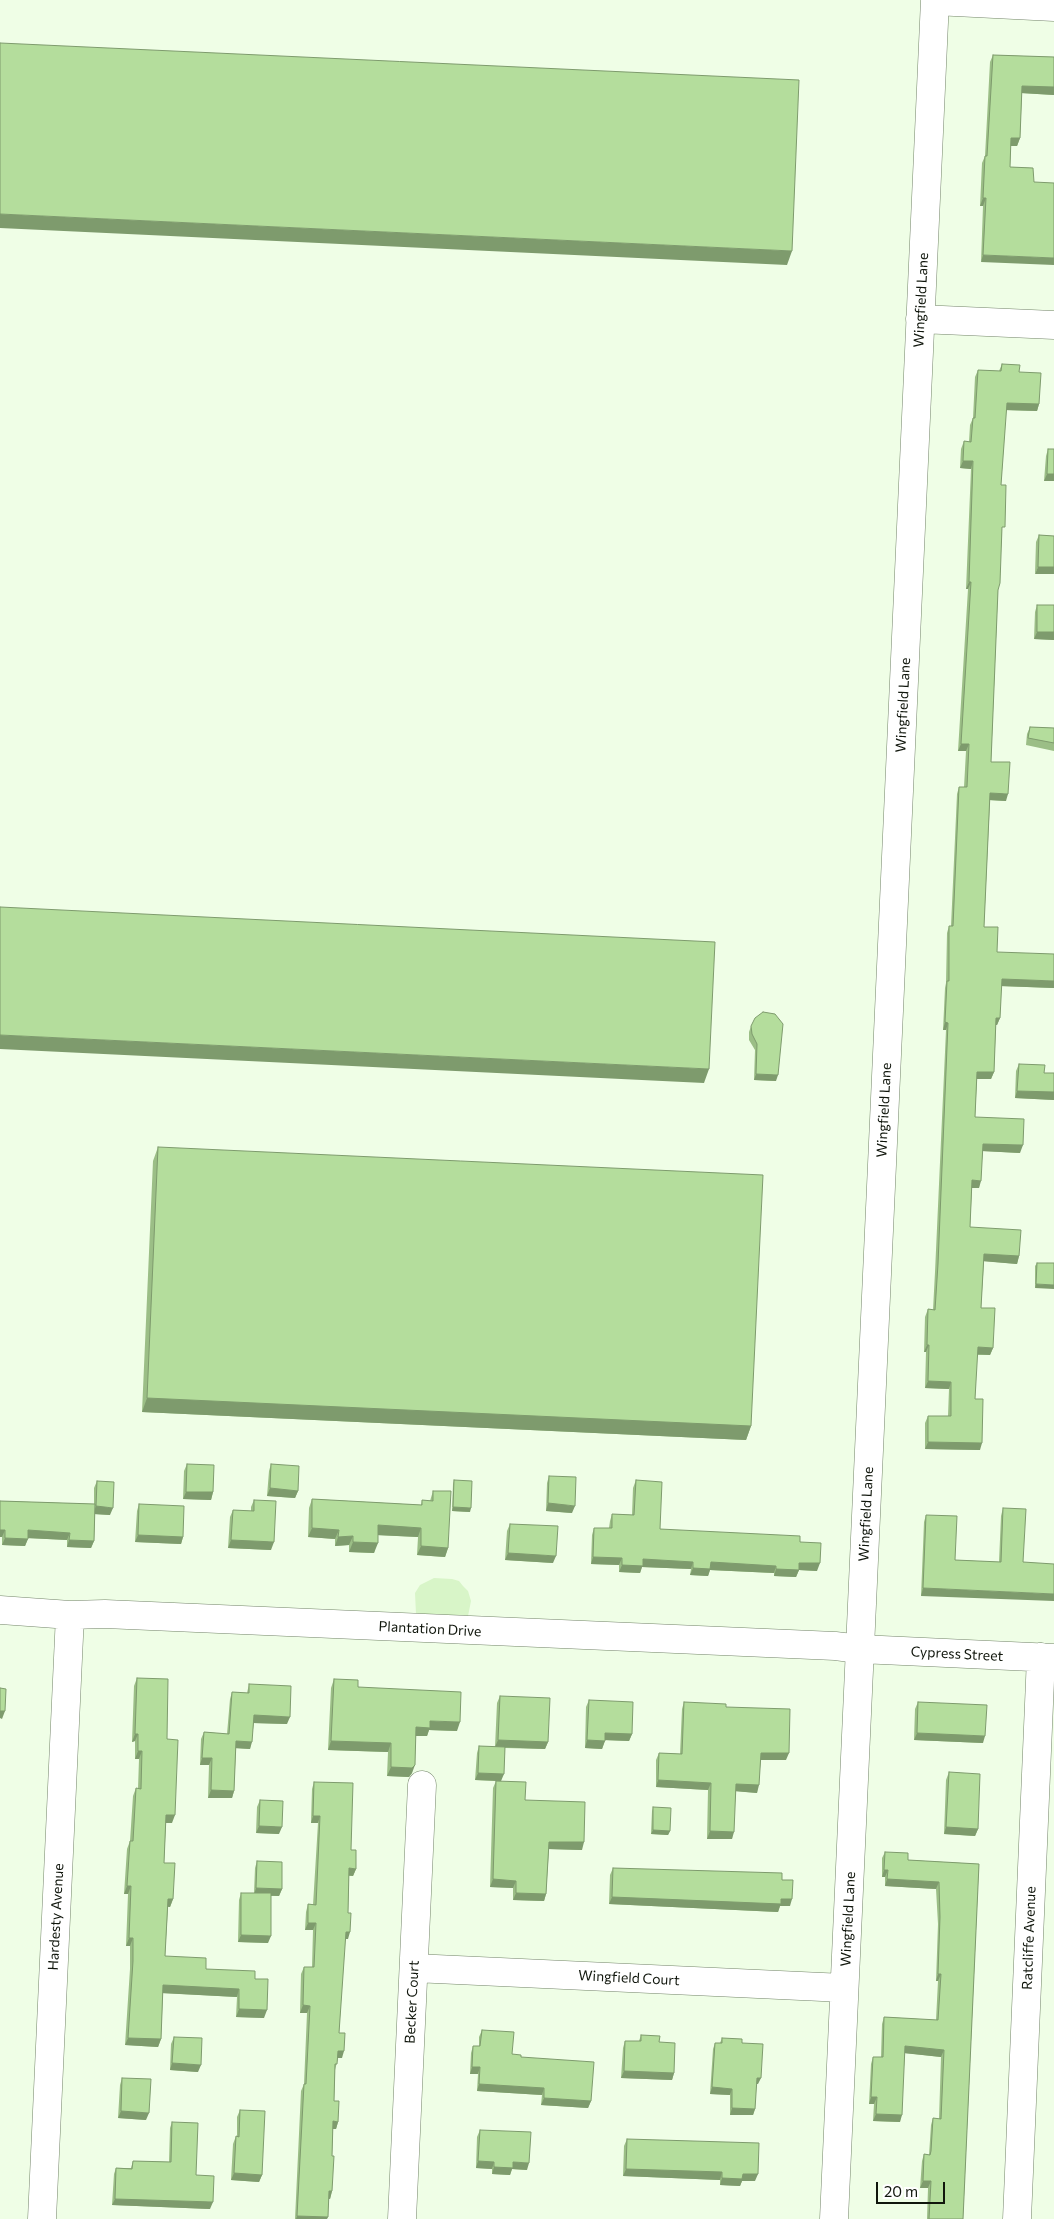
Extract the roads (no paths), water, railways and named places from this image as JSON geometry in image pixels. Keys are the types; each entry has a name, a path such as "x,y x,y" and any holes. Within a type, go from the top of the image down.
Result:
{"street":[{"path":"935,1 1054,7"},
{"name":"Wingfield Lane","path":"834,2219 935,1"},
{"path":"920,319 1054,325"},
{"name":"Plantation Drive","path":"0,1610 70,1615 105,1614 836,1646 860,1649"},
{"name":"Hardesty Avenue","path":"42,2219 70,1615"},
{"name":"Cypress Street","path":"860,1649 1048,1658"},
{"name":"Ratcliffe Avenue","path":"1017,2219 1048,1658"},
{"name":"Becker Court","path":"402,2219 422,1785"},
{"name":"Wingfield Court","path":"414,1968 844,1988"}]}
